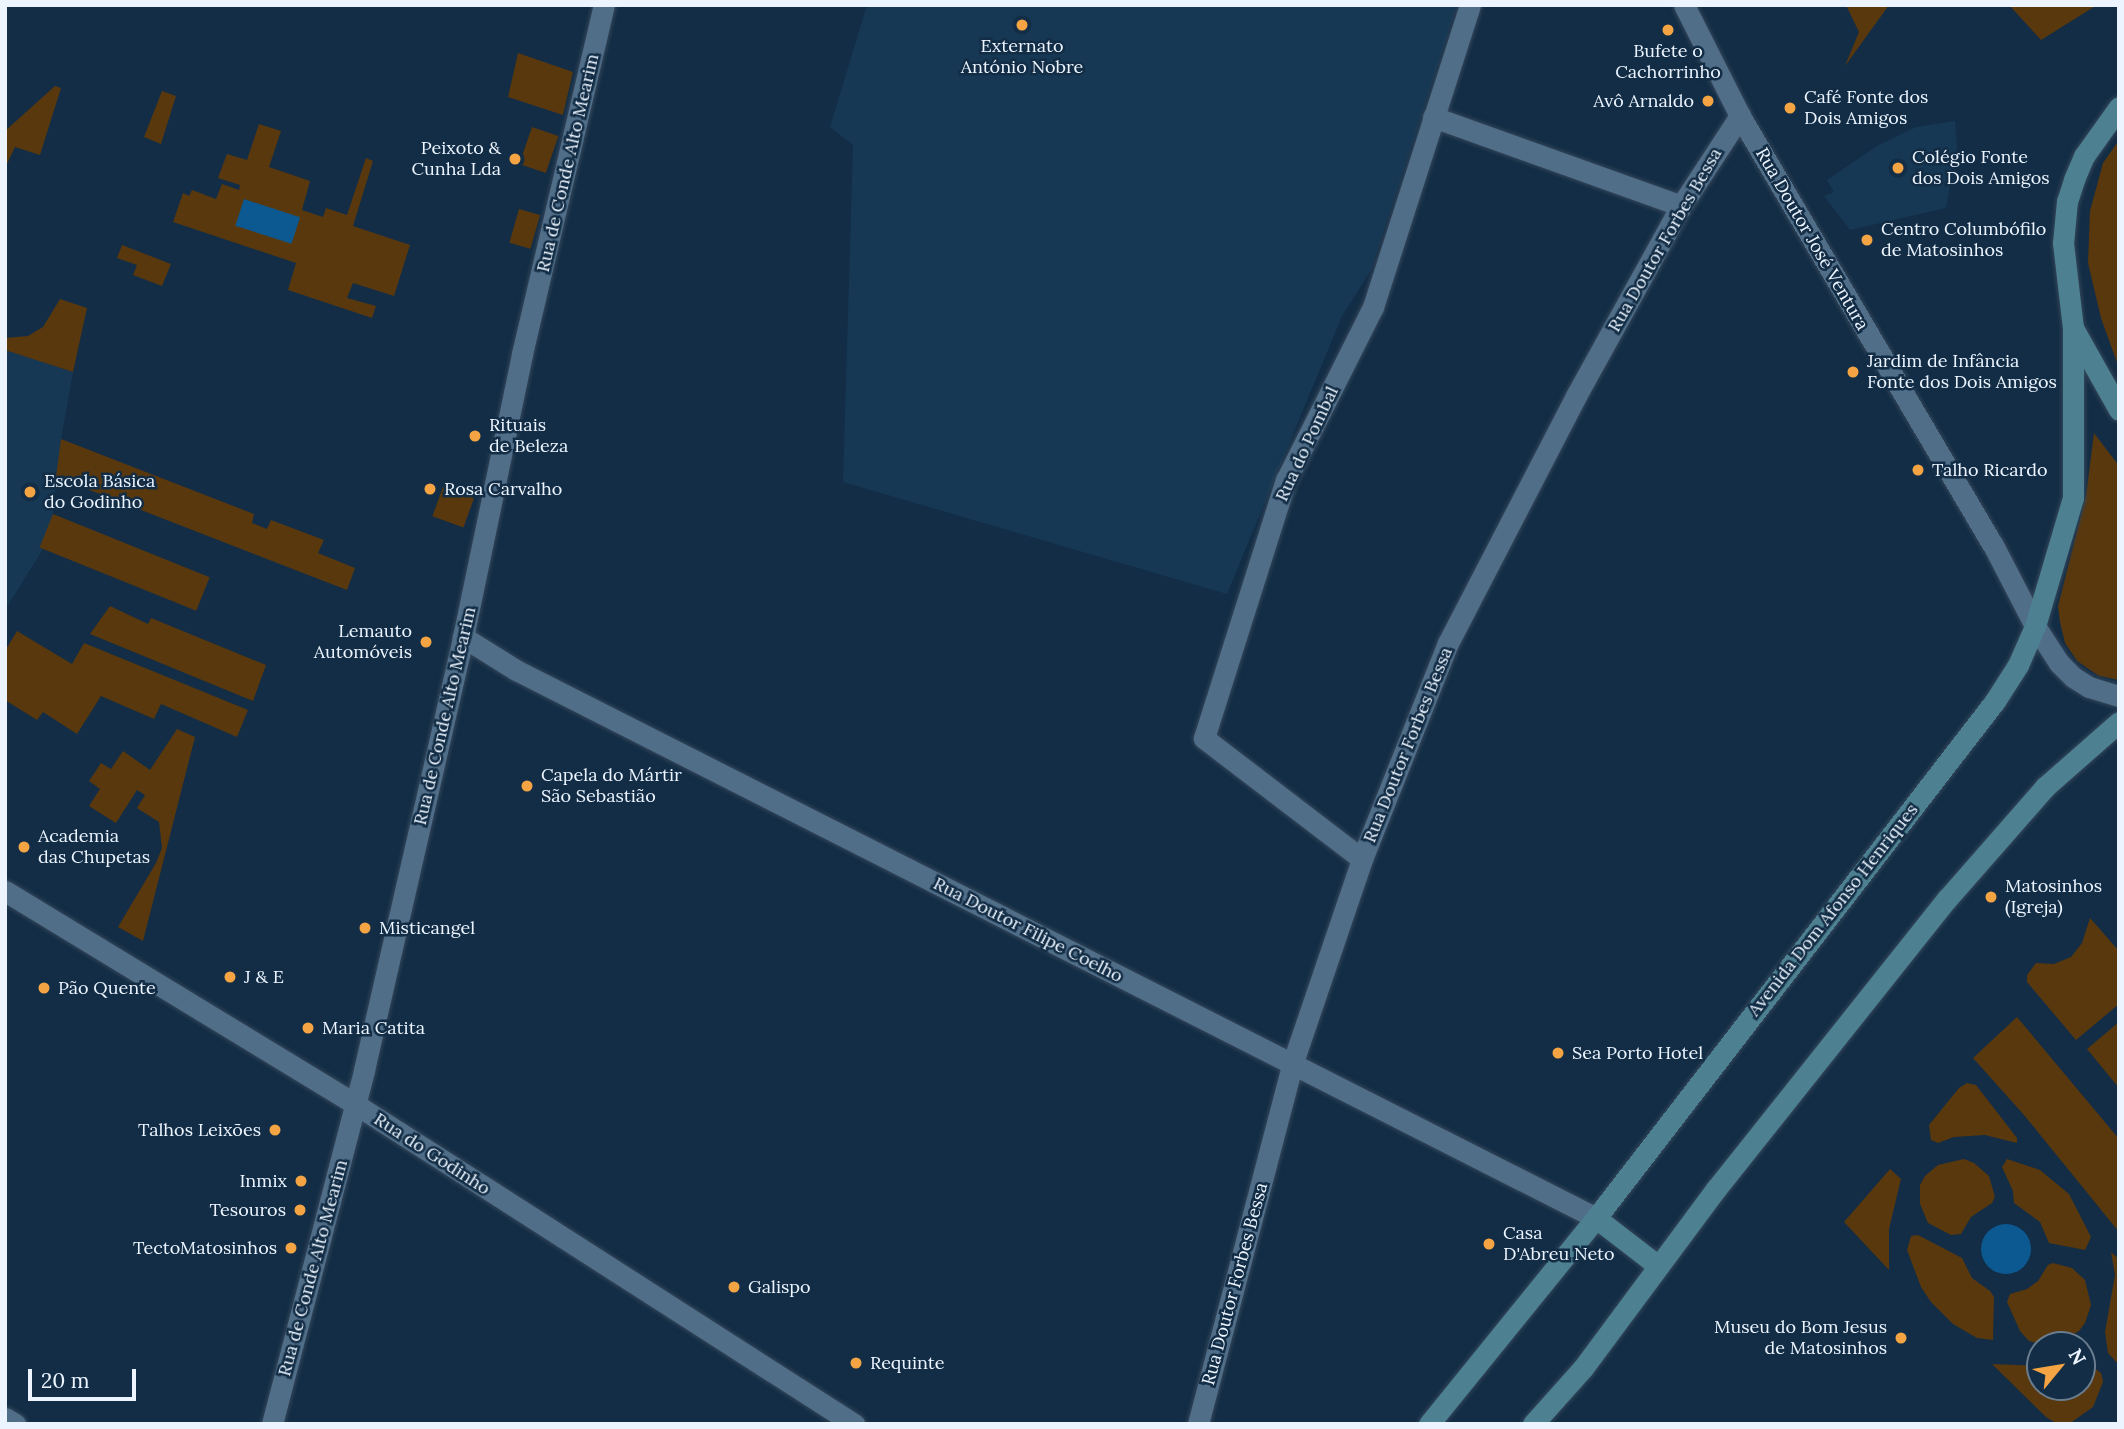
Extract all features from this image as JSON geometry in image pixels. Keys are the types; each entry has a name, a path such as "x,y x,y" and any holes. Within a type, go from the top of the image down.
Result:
{"main road":[{"name":"Avenida Dom Afonso Henriques","path":"1429,1424 1595,1218 1995,701 2018,665 2035,626 2073,498 2073,328 2063,243 2067,201 2084,156 2119,107"},
{"path":"2073,328 2119,410"},
{"path":"1534,1424 1583,1368 1657,1265 1947,899 2045,787 2119,722"},
{"path":"1595,1218 1657,1265"}],"street":[{"name":"Rua de Conde Alto Mearim","path":"272,1424 355,1104 463,637 522,354 604,5"},
{"name":"Rua do Pombal","path":"1362,859 1204,738 1286,480 1373,307 1470,5"},
{"name":"Rua Doutor José Ventura","path":"1684,5 1740,117 2000,556 2035,626 2059,663 2073,677 2088,687 2119,696"},
{"path":"1433,117 1681,206"},
{"name":"Rua Doutor Forbes Bessa","path":"1198,1424 1292,1065 1362,859 1448,643 1576,396 1681,206 1740,117"},
{"name":"Rua Doutor Filipe Coelho","path":"463,637 516,670 1595,1218"},
{"name":"Rua do Godinho","path":"5,891 355,1104 854,1424"},
{"path":"5,1418 15,1424"}],"shaded area":[{"path":"867,5 1457,5 1371,270 1342,316 1227,594 843,482 853,145 830,127"},
{"path":"1846,5 1889,5 1845,66 1859,32"},
{"path":"2009,5 2097,5 2041,40"},
{"path":"518,53 573,72 563,115 508,97"},
{"path":"55,86 61,88 40,155 15,147 5,168 5,131"},
{"path":"162,91 176,96 161,144 144,137"},
{"name":"Colégio Fonte dos Dois Amigos","path":"1955,121 1957,147 1946,208 1850,230 1824,196 1834,192 1827,180 1877,146 1916,127"},
{"path":"259,124 281,131 269,167 310,181 302,210 323,217 326,208 347,215 366,158 373,161 353,226 410,245 394,296 353,283 347,298 376,306 372,318 288,290 296,263 173,222 183,193 189,196 192,190 216,199 222,184 239,190 240,185 218,178 227,154 247,160"},
{"path":"532,127 558,136 546,173 519,164"},
{"path":"2119,140 2119,368 2101,318 2088,263 2090,211 2103,163"},
{"path":"519,209 540,215 531,249 509,243"},
{"path":"122,245 171,264 162,286 133,275 137,265 117,258"},
{"path":"60,299 87,308 73,372 5,350 5,338 28,336 43,327"},
{"name":"Escola Básica do Godinho","path":"5,350 73,372 61,439 53,514 43,549 5,610"},
{"path":"2094,433 2119,466 2119,680 2099,676 2077,661 2065,643 2058,606 2086,496"},
{"path":"61,439 254,514 252,523 267,529 271,520 324,540 318,553 355,568 347,590 56,477"},
{"path":"443,487 474,498 463,527 432,516"},
{"path":"53,514 210,577 196,611 40,547"},
{"path":"110,606 148,624 151,618 266,665 253,701 90,634"},
{"path":"17,631 72,664 84,643 248,710 237,737 161,704 154,719 101,696 77,734 43,712 37,720 5,700 5,651"},
{"path":"177,729 195,737 143,941 118,927 162,848 159,822 137,808 145,795 137,790 116,823 89,806 100,789 89,781 101,763 111,769 123,751 150,770"},
{"path":"2090,918 2119,951 2119,1004 2076,1040 2027,982 2027,975 2036,963 2054,964 2071,957 2082,943"},
{"path":"2017,1017 2119,1139 2119,1232 2024,1115 1973,1058"},
{"path":"2119,1022 2119,1088 2087,1049"},
{"path":"1967,1083 1976,1085 2017,1138 2017,1143 1985,1135 1954,1137 1938,1143 1931,1140 1929,1125 1959,1088"},
{"path":"1964,1159 1974,1163 1989,1176 1995,1197 1992,1203 1971,1217 1961,1234 1951,1235 1928,1223 1920,1204 1920,1185 1925,1176 1938,1165"},
{"path":"2007,1159 2040,1170 2069,1194 2091,1237 2085,1250 2049,1243 2040,1222 2014,1203 2013,1191 2002,1167"},
{"path":"1890,1169 1901,1179 1889,1229 1889,1270 1844,1222"},
{"path":"1918,1235 1962,1258 1972,1278 1990,1291 1994,1297 1993,1340 1977,1338 1953,1324 1931,1302 1921,1287 1907,1250 1911,1236"},
{"path":"2111,1252 2119,1259 2119,1365 2108,1353 2105,1332 2115,1275"},
{"path":"2053,1263 2072,1268 2085,1280 2091,1305 2079,1331 2026,1331 2026,1338 2020,1331 2007,1302 2010,1294 2027,1289 2038,1281 2048,1265"},
{"path":"1992,1364 2026,1365 2026,1397"},
{"path":"2096,1369 2101,1373 2103,1382 2096,1400"},
{"path":"2030,1401 2095,1401 2093,1407 2069,1424 2056,1423"}],"water":[{"path":"244,199 300,217 291,244 235,226"},
{"path":"2006,1224 2024,1231 2031,1249 2024,1267 2006,1274 1988,1267 1981,1249 1988,1231"}],"place":[{"name":"Externato António Nobre","path":"1022,25"},
{"name":"Bufete o Cachorrinho","path":"1668,30"},
{"name":"Avô Arnaldo","path":"1708,101"},
{"name":"Café Fonte dos Dois Amigos","path":"1790,108"},
{"name":"Peixoto & Cunha Lda","path":"515,159"},
{"name":"Colégio Fonte dos Dois Amigos","path":"1898,168"},
{"name":"Centro Columbófilo de Matosinhos","path":"1867,240"},
{"name":"Jardim de Infância Fonte dos Dois Amigos","path":"1853,372"},
{"name":"Rituais de Beleza","path":"475,436"},
{"name":"Talho Ricardo","path":"1918,470"},
{"name":"Rosa Carvalho","path":"430,489"},
{"name":"Escola Básica do Godinho","path":"30,492"},
{"name":"Lemauto Automóveis","path":"426,642"},
{"name":"Capela do Mártir São Sebastião","path":"527,786"},
{"name":"Academia das Chupetas","path":"24,847"},
{"name":"Matosinhos (Igreja)","path":"1991,897"},
{"name":"Misticangel","path":"365,928"},
{"name":"J & E","path":"230,977"},
{"name":"Pão Quente","path":"44,988"},
{"name":"Maria Catita","path":"308,1028"},
{"name":"Sea Porto Hotel","path":"1558,1053"},
{"name":"Talhos Leixões","path":"275,1130"},
{"name":"Inmix","path":"301,1181"},
{"name":"Tesouros","path":"300,1210"},
{"name":"Casa D'Abreu Neto","path":"1489,1244"},
{"name":"TectoMatosinhos","path":"291,1248"},
{"name":"Galispo","path":"734,1287"},
{"name":"Museu do Bom Jesus de Matosinhos","path":"1901,1338"},
{"name":"Requinte","path":"856,1363"}]}
